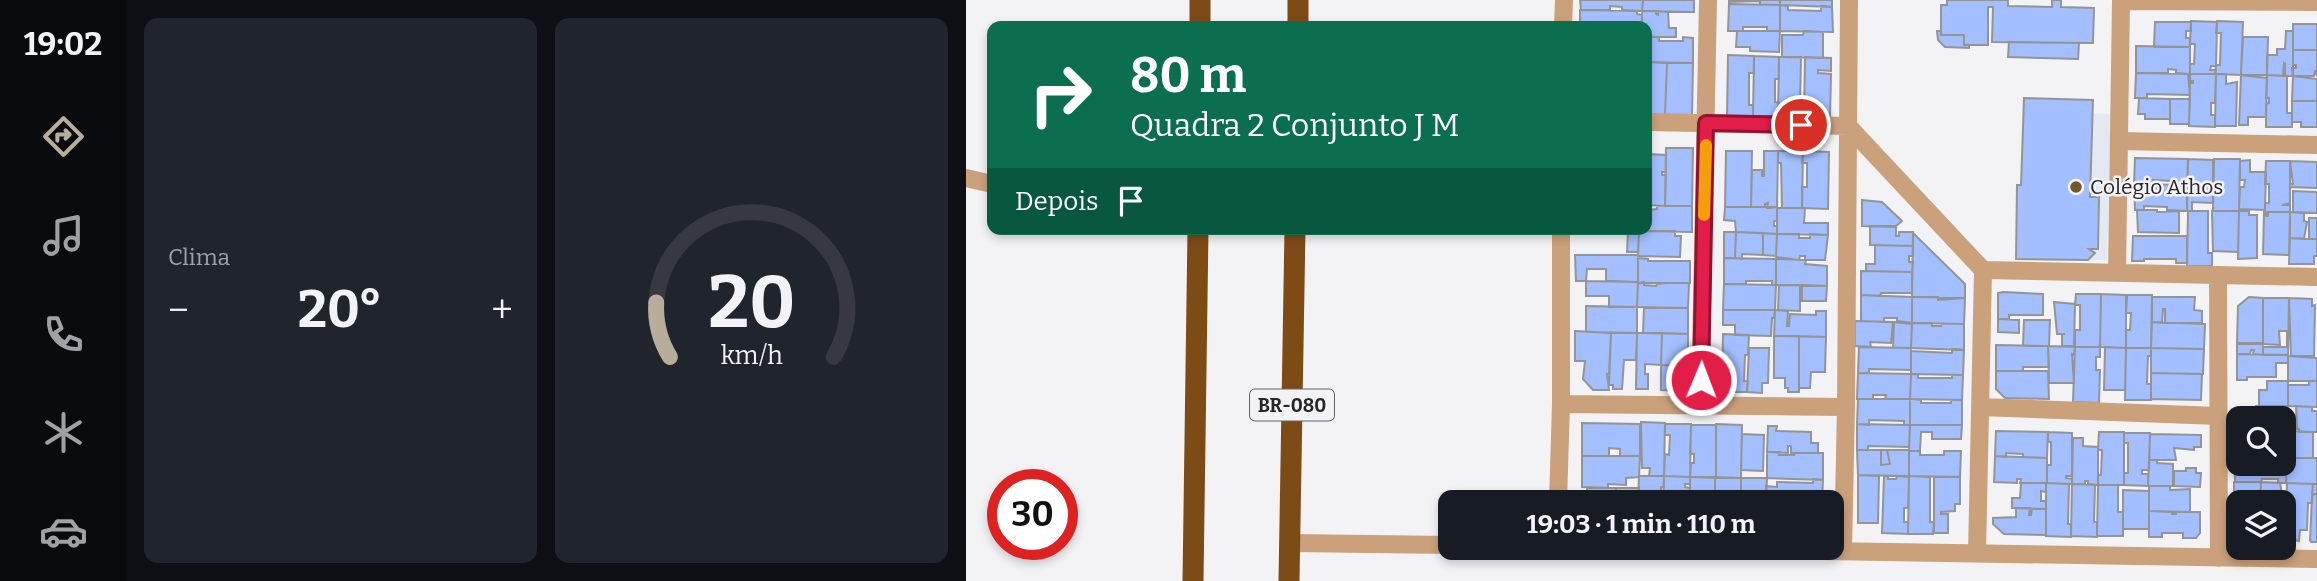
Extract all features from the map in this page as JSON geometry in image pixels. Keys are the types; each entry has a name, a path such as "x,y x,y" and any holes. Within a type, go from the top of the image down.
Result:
{"highway":[{"path":"1200,0 1200,21"},
{"path":"1298,0 1298,21"},
{"path":"1194,581 1198,235"},
{"name":"BR-080","path":"1289,581 1295,235"}],"street":[{"path":"1563,21 1564,0"},
{"path":"1700,405 1708,0"},
{"path":"1844,503 1849,0"},
{"path":"2117,273 2121,1 2317,2"},
{"path":"1652,122 1848,126 1983,271 1977,554"},
{"path":"2119,141 2317,145"},
{"path":"966,178 987,183"},
{"path":"1558,490 1561,235"},
{"path":"1983,271 2317,277"},
{"path":"2218,275 2219,558"},
{"path":"1561,404 1846,407"},
{"path":"1980,407 2218,415"},
{"path":"1290,543 1438,545"},
{"path":"1844,551 2317,559"}],"shaded area":[{"name":"Colégio Athos","path":"2045,112 2111,114 2107,260 2043,261"}],"building":[{"path":"1580,0 1643,0 1642,11 1610,6 1610,10 1581,10"},
{"path":"1643,0 1694,0 1694,12 1642,11"},
{"path":"1729,0 1780,0 1780,5 1760,5 1760,1"},
{"path":"1780,0 1832,0 1832,7 1780,5"},
{"path":"1947,0 2008,0 2008,6 2052,7 2052,0 2061,0 2061,7 2094,8 2093,43 1992,42 1993,7 1988,7 1988,45 1964,45 1964,35 1941,35 1941,5 1947,5"},
{"path":"1729,4 1780,5 1780,31 1767,31 1767,27 1743,27 1743,31 1728,31"},
{"path":"1780,5 1788,6 1788,10 1821,11 1821,6 1832,7 1833,32 1780,31"},
{"path":"1580,10 1637,11 1637,14 1642,15 1642,21 1580,21"},
{"path":"1642,11 1656,11 1658,15 1658,11 1668,12 1669,28 1676,28 1676,37 1652,37 1652,21 1642,21"},
{"path":"2191,21 2217,22 2216,66 2211,66 2210,70 2216,70 2215,74 2190,74 2190,63 2194,64 2195,44 2190,44"},
{"path":"2217,21 2243,22 2241,75 2215,74 2216,65 2220,65 2221,33 2216,33"},
{"path":"2155,22 2191,22 2191,31 2186,31 2186,38 2190,38 2190,47 2154,47"},
{"path":"2293,24 2317,24 2317,50 2293,50"},
{"path":"1737,31 1780,31 1779,52 1750,51 1750,47 1736,47"},
{"path":"1804,31 1823,32 1823,58 1782,57 1782,35 1803,35"},
{"path":"1937,31 1941,31 1941,35 1964,35 1964,45 1969,45 1969,48 1945,47 1938,40"},
{"path":"2286,31 2293,31 2293,76 2285,76 2284,63 2283,76 2267,75 2267,55 2277,55 2277,49 2285,49"},
{"path":"1652,37 1659,37 1659,41 1683,41 1683,37 1693,38 1693,63 1652,62"},
{"path":"2243,37 2268,37 2267,75 2241,75"},
{"path":"2009,42 2079,43 2078,59 2008,57"},
{"path":"2136,46 2190,47 2190,74 2176,73 2176,70 2168,69 2168,73 2136,73"},
{"path":"2293,50 2317,50 2317,76 2315,70 2314,76 2293,76 2292,68 2296,68 2296,65 2293,65"},
{"path":"1728,55 1754,56 1754,73 1749,73 1749,105 1753,105 1753,116 1727,116"},
{"path":"1754,56 1779,57 1779,79 1775,79 1778,116 1753,116"},
{"path":"1779,57 1801,57 1800,104 1804,104 1804,118 1778,117"},
{"path":"1805,57 1831,58 1831,71 1818,70 1818,73 1831,74 1830,118 1804,118"},
{"path":"1652,62 1667,63 1665,115 1652,114"},
{"path":"1667,63 1693,63 1692,116 1665,115"},
{"path":"2136,73 2188,74 2190,95 2147,94 2147,98 2135,98"},
{"path":"2190,74 2216,74 2215,103 2211,103 2215,127 2189,126 2190,83 2193,83 2190,81"},
{"path":"2216,74 2226,74 2226,84 2237,82 2236,126 2215,126"},
{"path":"2241,75 2267,78 2266,117 2248,117 2248,125 2239,125"},
{"path":"2267,75 2287,76 2287,113 2292,113 2292,127 2266,127 2266,104 2269,103 2269,98 2266,98"},
{"path":"2293,76 2317,79 2317,101 2292,101"},
{"name":"Colégio Athos","path":"2024,98 2093,100 2090,197 2099,197 2098,249 2089,249 2095,253 2088,260 2016,259 2017,185 2021,185"},
{"path":"2139,98 2170,99 2170,119 2145,119 2145,114 2138,114"},
{"path":"2170,99 2190,99 2189,124 2170,124"},
{"path":"2292,101 2317,101 2317,127 2301,127 2301,122 2292,122"},
{"path":"1666,148 1693,148 1692,206 1665,206"},
{"path":"1726,151 1752,151 1751,207 1725,207"},
{"path":"1764,151 1778,151 1777,207 1767,208 1768,203 1765,207 1751,207 1752,170 1762,170 1764,176"},
{"path":"1778,151 1803,151 1802,208 1782,208 1781,163 1778,163"},
{"path":"1803,151 1829,152 1828,209 1802,208 1802,187 1807,187 1807,163 1802,163"},
{"path":"1652,154 1666,155 1666,172 1662,172 1662,175 1666,175 1665,206 1652,205"},
{"path":"2135,158 2188,159 2187,185 2171,185 2172,181 2153,180 2153,185 2134,184"},
{"path":"2188,159 2213,160 2213,203 2192,202 2192,211 2187,211"},
{"path":"2214,159 2240,159 2239,211 2213,211"},
{"path":"2250,160 2250,172 2266,172 2265,210 2239,209 2240,187 2244,187 2245,180 2240,180 2240,161"},
{"path":"2266,161 2290,161 2290,203 2282,205 2290,205 2290,212 2265,212 2265,203 2269,203 2269,184 2265,184"},
{"path":"2290,161 2317,162 2317,188 2290,187 2290,184 2293,184"},
{"path":"2134,184 2187,185 2187,211 2144,206 2144,210 2135,210"},
{"path":"2293,191 2317,192 2317,213 2293,212"},
{"path":"1862,200 1882,202 1902,221 1895,227 1862,226"},
{"path":"1657,206 1692,206 1692,232 1652,231 1652,210 1657,209"},
{"path":"1725,207 1777,207 1777,221 1774,221 1774,226 1777,226 1777,234 1736,232 1735,221 1724,220"},
{"path":"1777,208 1805,208 1804,223 1828,223 1828,235 1777,234"},
{"path":"2137,210 2179,211 2179,233 2138,232"},
{"path":"2188,211 2208,211 2208,253 2212,253 2212,266 2187,266"},
{"path":"2212,211 2239,211 2238,252 2213,251"},
{"path":"2239,211 2249,211 2249,215 2257,215 2257,258 2238,259"},
{"path":"2264,212 2268,216 2268,212 2290,212 2289,255 2263,254"},
{"path":"2290,212 2304,213 2304,221 2307,222 2304,239 2290,238"},
{"path":"2309,218 2317,218 2317,239 2309,239"},
{"path":"1870,226 1896,226 1896,236 1899,236 1899,232 1913,232 1913,246 1870,245"},
{"path":"1652,231 1675,231 1675,236 1681,236 1680,257 1638,256 1639,235 1652,235"},
{"path":"1724,232 1736,232 1735,258 1724,258"},
{"path":"1736,232 1763,233 1763,255 1742,254 1742,259 1735,258"},
{"path":"1763,233 1777,234 1776,256 1763,255"},
{"path":"1913,233 1965,284 1965,298 1912,297"},
{"path":"1777,234 1799,234 1799,238 1810,238 1810,234 1828,235 1825,260 1805,260 1805,256 1800,256 1799,260 1776,257"},
{"path":"1628,235 1639,235 1638,252 1627,252"},
{"path":"2133,236 2187,236 2187,263 2176,263 2176,259 2132,261"},
{"path":"2290,238 2317,239 2314,264 2289,264"},
{"path":"1875,245 1913,246 1913,256 1909,256 1909,262 1913,262 1912,272 1866,271 1866,264 1875,264"},
{"path":"1575,255 1638,255 1638,282 1606,281 1606,269 1587,269 1586,281 1576,281"},
{"path":"1638,258 1648,261 1690,261 1690,283 1638,283"},
{"path":"1724,258 1776,259 1776,285 1772,285 1772,281 1724,284"},
{"path":"1776,259 1806,260 1805,264 1827,266 1827,286 1776,285"},
{"path":"1861,271 1912,272 1912,293 1861,295"},
{"path":"1586,281 1638,282 1637,307 1609,307 1609,296 1586,296"},
{"path":"1644,282 1644,285 1656,286 1689,283 1688,308 1637,307 1638,283"},
{"path":"1724,284 1776,285 1775,310 1723,310"},
{"path":"1779,285 1800,285 1800,311 1778,310"},
{"path":"1802,285 1827,286 1826,301 1802,301"},
{"path":"1998,293 2043,294 2043,315 2009,315 2009,319 1998,319"},
{"path":"2076,294 2101,294 2100,347 2075,347 2075,330 2080,330 2080,305 2075,305"},
{"path":"2101,294 2126,295 2126,348 2100,347"},
{"path":"1861,295 1912,297 1912,323 1897,321 1897,318 1884,318 1884,322 1861,321"},
{"path":"2127,295 2152,295 2151,348 2126,348 2126,330 2130,330 2131,313 2126,313"},
{"path":"1912,297 1938,297 1938,300 1965,298 1964,324 1912,323"},
{"path":"2152,297 2195,297 2194,310 2202,311 2202,323 2165,323 2165,309 2162,323 2152,322"},
{"path":"2249,297 2263,298 2263,343 2237,343 2238,306"},
{"path":"2263,298 2289,298 2288,355 2263,355 2263,347 2287,347 2287,331 2279,331 2280,345 2263,344"},
{"path":"2289,298 2312,299 2312,306 2315,305 2314,356 2291,356"},
{"path":"2054,302 2075,304 2074,346 2062,346 2062,334 2057,334"},
{"path":"1586,306 1637,307 1637,333 1586,332"},
{"path":"1644,308 1688,308 1688,334 1643,333"},
{"path":"1723,310 1775,310 1771,336 1735,335 1735,325 1723,325"},
{"path":"1775,310 1788,311 1787,326 1790,314 1816,315 1816,311 1826,311 1826,337 1774,336"},
{"path":"1998,319 2019,320 2019,333 1998,332"},
{"path":"2024,320 2050,320 2049,346 2023,346"},
{"path":"1855,321 1893,322 1891,343 1870,342 1871,347 1855,346"},
{"path":"1894,322 1912,324 1911,348 1893,348"},
{"path":"2152,322 2205,324 2204,349 2151,348"},
{"path":"1912,323 1932,323 1932,326 1964,324 1964,350 1911,348"},
{"path":"1575,331 1611,333 1607,374 1609,390 1593,390 1583,379 1585,361 1575,361"},
{"path":"1611,333 1637,333 1636,360 1624,360 1622,389 1613,389 1613,385 1609,385"},
{"path":"1637,333 1662,333 1661,365 1645,364 1648,389 1636,389"},
{"path":"1662,333 1688,334 1688,366 1661,365"},
{"path":"1723,334 1749,335 1744,381 1748,381 1747,392 1722,392"},
{"path":"1774,336 1799,336 1799,392 1788,392 1785,378 1774,378"},
{"path":"1799,336 1826,337 1825,372 1811,372 1810,388 1799,388"},
{"path":"2237,344 2263,344 2263,355 2253,354 2254,350 2251,350 2250,354 2237,354"},
{"path":"1996,345 2048,346 2049,367 1996,371"},
{"path":"2048,346 2075,347 2074,355 2072,354 2074,383 2049,383"},
{"path":"1859,347 1911,348 1911,370 1869,369 1869,373 1858,373"},
{"path":"2075,347 2100,347 2100,357 2096,357 2096,370 2100,370 2099,403 2073,402"},
{"path":"2105,347 2126,348 2125,390 2104,390"},
{"path":"1749,348 1769,348 1768,383 1762,383 1762,393 1747,392"},
{"path":"2126,348 2151,348 2147,384 2151,384 2151,400 2125,400"},
{"path":"2151,348 2204,349 2203,374 2151,373"},
{"path":"1952,349 1964,350 1963,375 1911,374 1911,351 1952,353"},
{"path":"2237,354 2288,355 2288,363 2276,363 2276,377 2247,377 2247,380 2237,380"},
{"path":"2288,356 2317,358 2317,381 2288,381"},
{"path":"1661,365 1688,366 1687,391 1661,390"},
{"path":"1996,371 2048,371 2049,399 2005,398 1996,389"},
{"path":"1858,373 1911,374 1910,399 1885,399 1886,395 1873,395 1873,399 1857,399"},
{"path":"2151,373 2202,374 2201,400 2151,399"},
{"path":"1911,374 1918,374 1918,378 1952,378 1952,375 1963,375 1962,400 1910,399"},
{"path":"2267,381 2288,381 2288,406 2259,406 2259,390 2267,390"},
{"path":"2309,381 2317,381 2317,407 2288,406 2288,385 2309,385"},
{"path":"1858,399 1910,399 1910,425 1904,425 1904,421 1869,420 1869,425 1857,424"},
{"path":"1910,399 1921,400 1921,403 1951,403 1951,400 1962,400 1962,425 1910,425"},
{"path":"2296,406 2312,407 2312,411 2317,411 2317,432 2299,432"},
{"path":"1641,422 1665,423 1664,476 1649,476 1650,468 1642,468"},
{"path":"1582,423 1640,424 1640,456 1620,456 1620,449 1609,448 1609,456 1582,456"},
{"path":"1665,424 1691,424 1690,477 1664,476 1665,454 1669,455 1670,435 1665,435"},
{"path":"1716,424 1742,425 1741,478 1716,478"},
{"path":"1857,424 1910,425 1909,447 1868,446 1868,450 1857,450"},
{"path":"1691,425 1716,425 1716,478 1690,477 1691,463 1694,463 1694,454 1690,454"},
{"path":"1910,425 1962,425 1961,439 1932,439 1932,432 1921,432 1920,451 1909,451"},
{"path":"1768,426 1777,426 1776,431 1811,432 1811,443 1818,443 1818,453 1791,453 1791,446 1788,446 1788,453 1767,452"},
{"path":"1996,431 2048,432 2047,458 2006,453 2006,457 1995,456"},
{"path":"2296,431 2313,432 2313,458 2296,458"},
{"path":"2048,432 2072,433 2072,476 2066,478 2072,479 2072,484 2047,483 2047,465 2051,465"},
{"path":"2099,432 2124,432 2124,485 2098,485 2102,450 2098,450"},
{"path":"2124,433 2150,433 2149,470 2142,470 2142,474 2148,474 2148,486 2124,485 2124,473 2128,473 2128,443 2124,443"},
{"path":"1742,434 1764,435 1763,471 1741,470"},
{"path":"2150,434 2201,435 2201,447 2194,447 2194,450 2174,448 2176,460 2149,460"},
{"path":"2073,438 2083,438 2083,446 2098,447 2098,485 2088,484 2088,481 2085,481 2085,484 2072,484"},
{"path":"1857,450 1881,450 1881,465 1890,464 1887,450 1909,450 1909,476 1858,475"},
{"path":"1881,450 1887,450 1890,464 1881,465"},
{"path":"1909,451 1920,451 1920,455 1944,455 1944,451 1961,451 1960,477 1909,476"},
{"path":"1767,452 1780,452 1779,455 1823,453 1823,480 1767,478"},
{"path":"1582,456 1640,456 1639,477 1626,478 1626,485 1608,484 1608,488 1582,487"},
{"path":"1995,456 2047,458 2047,483 2020,483 2021,479 2017,479 2017,483 1994,482"},
{"path":"2296,458 2317,458 2317,484 2286,483 2286,476 2296,476"},
{"path":"2149,460 2173,464 2173,486 2148,486"},
{"path":"2186,468 2196,468 2196,473 2201,473 2200,487 2174,486 2174,471 2186,471"},
{"path":"1858,475 1879,476 1878,523 1858,523"},
{"path":"1639,476 1664,476 1664,487 1661,490 1638,490"},
{"path":"1664,476 1690,477 1690,484 1685,484 1685,487 1690,490 1663,490"},
{"path":"1884,476 1888,476 1888,479 1896,479 1897,476 1909,477 1908,508 1904,508 1904,522 1908,522 1908,534 1882,533"},
{"path":"1909,476 1930,477 1930,522 1934,522 1933,534 1908,534"},
{"path":"2235,476 2286,476 2286,483 2278,483 2278,479 2235,482"},
{"path":"1690,477 1715,477 1715,490 1690,490"},
{"path":"1715,477 1741,478 1741,490 1715,490"},
{"path":"1934,477 1960,477 1960,504 1955,504 1955,511 1941,512 1948,514 1948,533 1934,533"},
{"path":"1741,478 1767,478 1766,490 1741,490"},
{"path":"1813,479 1823,480 1823,490 1766,490 1766,486 1777,487 1777,482 1813,483"},
{"path":"2234,482 2261,482 2261,490 2234,490"},
{"path":"2261,482 2280,483 2281,490 2261,490"},
{"path":"2021,483 2046,483 2046,492 2041,491 2041,501 2046,501 2046,509 2012,508 2012,498 2020,498"},
{"path":"2046,483 2069,484 2068,524 2071,524 2071,537 2046,536"},
{"path":"2287,483 2313,484 2312,503 2308,503 2307,530 2300,530 2299,541 2296,541 2296,490 2287,490"},
{"path":"2072,484 2095,485 2094,522 2097,521 2097,537 2071,536"},
{"path":"2313,484 2317,484 2317,542 2310,540 2312,496 2315,494 2312,494"},
{"path":"2098,485 2118,485 2118,512 2123,512 2123,536 2097,536"},
{"path":"2149,486 2170,486 2170,490 2190,489 2190,512 2149,511"},
{"path":"1587,488 1616,488 1616,490"},
{"path":"1616,488 1639,488 1639,490"},
{"path":"2123,490 2149,491 2149,529 2123,529"},
{"path":"2016,508 2030,508 2029,515 2032,509 2046,509 2046,535 2004,534 1993,524 1993,518 2016,517"},
{"path":"2149,511 2172,514 2200,512 2200,533 2196,538 2183,538 2183,533 2162,533 2162,537 2149,537"}],"slow traffic":[{"path":"1704,215 1706,145"}],"place":[{"name":"Colégio Athos","path":"2076,187"}],"route":[{"path":"1701,380 1706,123 1801,125"}]}
